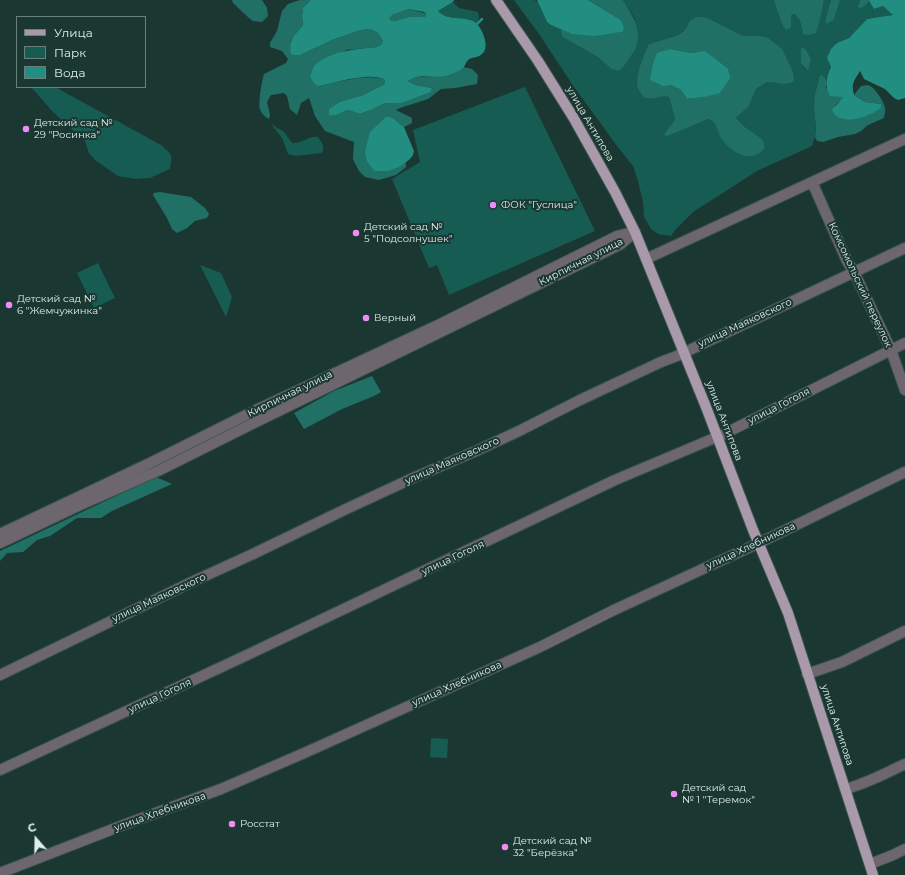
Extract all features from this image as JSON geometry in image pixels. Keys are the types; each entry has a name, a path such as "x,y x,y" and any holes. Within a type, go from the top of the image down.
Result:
{"main road":[{"name":"улица Антипова","path":"496,0 538,61 573,117 635,232 788,613 873,875"}],"street":[{"path":"646,259 905,139"},
{"name":"Комсомольский переулок","path":"812,182 847,261 854,272 891,350 905,390"},
{"name":"Кирпичная улица","path":"0,534 442,322 617,236 635,232"},
{"name":"Кирпичная улица","path":"0,543 78,506 160,470 620,244 635,232"},
{"name":"улица Маяковского","path":"0,675 344,510 519,431 580,400 905,248"},
{"name":"улица Гоголя","path":"0,770 615,480 717,436 905,343"},
{"name":"улица Хлебникова","path":"0,873 254,775 540,647 614,610 759,543 905,472"},
{"path":"807,674 842,662 905,631"},
{"path":"845,789 865,783 905,764"},
{"path":"870,864 905,849"}],"green space":[{"path":"514,0 534,0 538,2 547,22 561,29 561,33 598,57 610,68 635,19 623,0 775,0 775,2 791,15 795,14 800,21 803,34 822,11 824,0 831,0 830,3 834,20 840,0 860,0 859,3 865,6 869,1 874,9 883,6 894,15 867,19 849,38 837,43 827,58 831,67 826,79 821,74 814,109 816,128 812,146 757,171 693,212 671,236 658,234 651,229 644,217 643,202 633,166 574,87 539,34","holes":["710,19 743,36 760,36 781,84 767,82 756,89 749,106 736,118 745,127 762,139 723,141 715,125 708,119 665,133 674,123 675,119 669,97 664,95 649,44 678,35 685,30 689,22","801,47 806,49 811,59 807,71 801,62"]},
{"path":"453,2 459,8 478,12 479,17 477,24 469,19 448,17 440,14 438,11"},
{"name":"ФОК \"Гуслица\"","path":"525,87 595,231 449,295 437,265 429,268 392,179 420,162 413,130"},
{"path":"32,88 57,88 161,145 171,155 170,169 150,178 136,179 118,176 95,160 89,153 85,141 53,112"},
{"path":"271,124 284,132 292,143 312,137 318,137 323,146 322,153 296,156 288,154 282,138"},
{"path":"98,263 115,298 94,308 77,273"},
{"path":"200,265 221,273 232,297 226,317"},
{"path":"431,738 448,739 447,758 430,757"}],"shaded area":[{"path":"232,0 262,0 267,8 268,16 262,22 253,21 233,3"},
{"path":"300,0 311,0 302,11 303,25 291,41 300,55 332,40 361,30 370,29 378,33 383,41 381,45 377,47 346,50 319,86 371,77 385,80 385,84 361,96 336,115 348,110 360,114 385,103 402,103 431,92 432,88 415,85 408,81 416,77 443,76 456,72 463,67 472,69 478,75 477,84 441,89 428,99 396,110 412,118 412,123 404,127 394,119 401,166 406,162 406,167 396,175 379,180 365,177 359,171 353,159 354,142 325,131 315,116 309,98 301,103 297,115 290,109 287,96 284,93 271,95 267,102 270,115 269,119 261,112 261,86 264,74 286,63 288,59 282,51 270,47 270,43 277,31 282,11 288,4"},
{"path":"588,0 623,0 635,22 638,34 636,47 626,63 618,71 610,68 598,57 563,37 561,33 561,29 572,34 622,32 621,20"},
{"path":"824,0 816,33 808,35 803,34 800,21 795,14 791,15 791,28 786,30 783,26 774,1"},
{"path":"831,0 840,0 834,20 826,24 826,18"},
{"path":"860,0 870,0 865,6 860,8 858,7"},
{"path":"409,9 426,14 425,17 409,17 395,21 391,21 388,18 392,15"},
{"path":"696,17 710,19 743,36 760,36 768,38 782,49 793,72 794,81 781,84 767,82 756,89 749,106 736,118 745,127 762,139 765,147 755,155 744,155 732,150 721,138 716,125 708,119 665,137 665,133 675,119 669,97 663,96 646,98 640,92 637,81 638,75 649,44 678,35 685,30 689,22","holes":["671,49 691,53 705,52 704,97 687,99 681,90 671,85"]},
{"path":"801,47 806,49 811,59 808,71 801,63"},
{"path":"821,74 826,79 826,88 843,97 841,101 834,106 881,104 865,102 854,95 861,86 871,86 883,102 885,109 884,118 868,125 855,134 838,137 823,142 817,141 815,137 816,128 814,109 815,95"},
{"path":"160,192 191,197 205,208 209,214 207,218 195,221 187,228 177,233 172,229 153,195 154,193"},
{"path":"372,376 381,392 374,396 342,409 304,429 294,413 334,391"},
{"path":"156,477 172,484 112,511 101,518 77,518 50,536 37,540 23,552 7,553 0,561 0,551"}],"water":[{"path":"311,0 454,0 438,11 447,17 468,19 477,24 485,39 485,48 480,55 468,60 459,71 441,77 423,76 416,77 408,81 415,85 432,88 431,92 402,103 385,103 360,114 348,110 336,115 329,115 329,109 340,102 361,96 385,84 385,80 379,78 362,77 319,86 315,84 310,77 313,68 318,62 334,54 377,47 381,45 383,41 378,33 370,29 361,30 332,40 300,55 291,54 292,41 303,25 303,8","holes":["409,9 424,12 426,14 425,17 409,17 395,21 391,21 389,18 392,15"]},
{"path":"537,0 588,0 621,20 624,28 622,32 595,36 572,34 547,22"},
{"path":"905,0 905,98 898,100 894,98 885,89 864,79 860,71 854,82 854,95 865,102 881,104 881,108 860,118 849,120 839,117 832,110 843,97 830,96 828,92 826,82 831,67 827,58 831,49 837,43 849,38 867,19 893,15 883,6 874,9 869,1"},
{"path":"671,49 691,53 705,51 728,69 730,78 720,93 687,99 681,90 671,85 663,86 650,80 657,53"},
{"path":"386,117 394,119 404,127 414,151 410,159 401,166 389,171 375,171 367,161 365,152 370,132"}],"waterway":[{"path":"477,24 482,19"}],"place":[{"name":"Детский сад № 29 \"Росинка\"","path":"26,129"},
{"name":"ФОК \"Гуслица\"","path":"493,205"},
{"name":"Детский сад № 5 \"Подсолнушек\"","path":"356,233"},
{"name":"Детский сад № 6 \"Жемчужинка\"","path":"9,305"},
{"name":"Верный","path":"366,318"},
{"name":"Детский сад № 1 \"Теремок\"","path":"674,794"},
{"name":"Росстат","path":"232,824"},
{"name":"Детский сад № 32 \"Берёзка\"","path":"505,847"}]}
